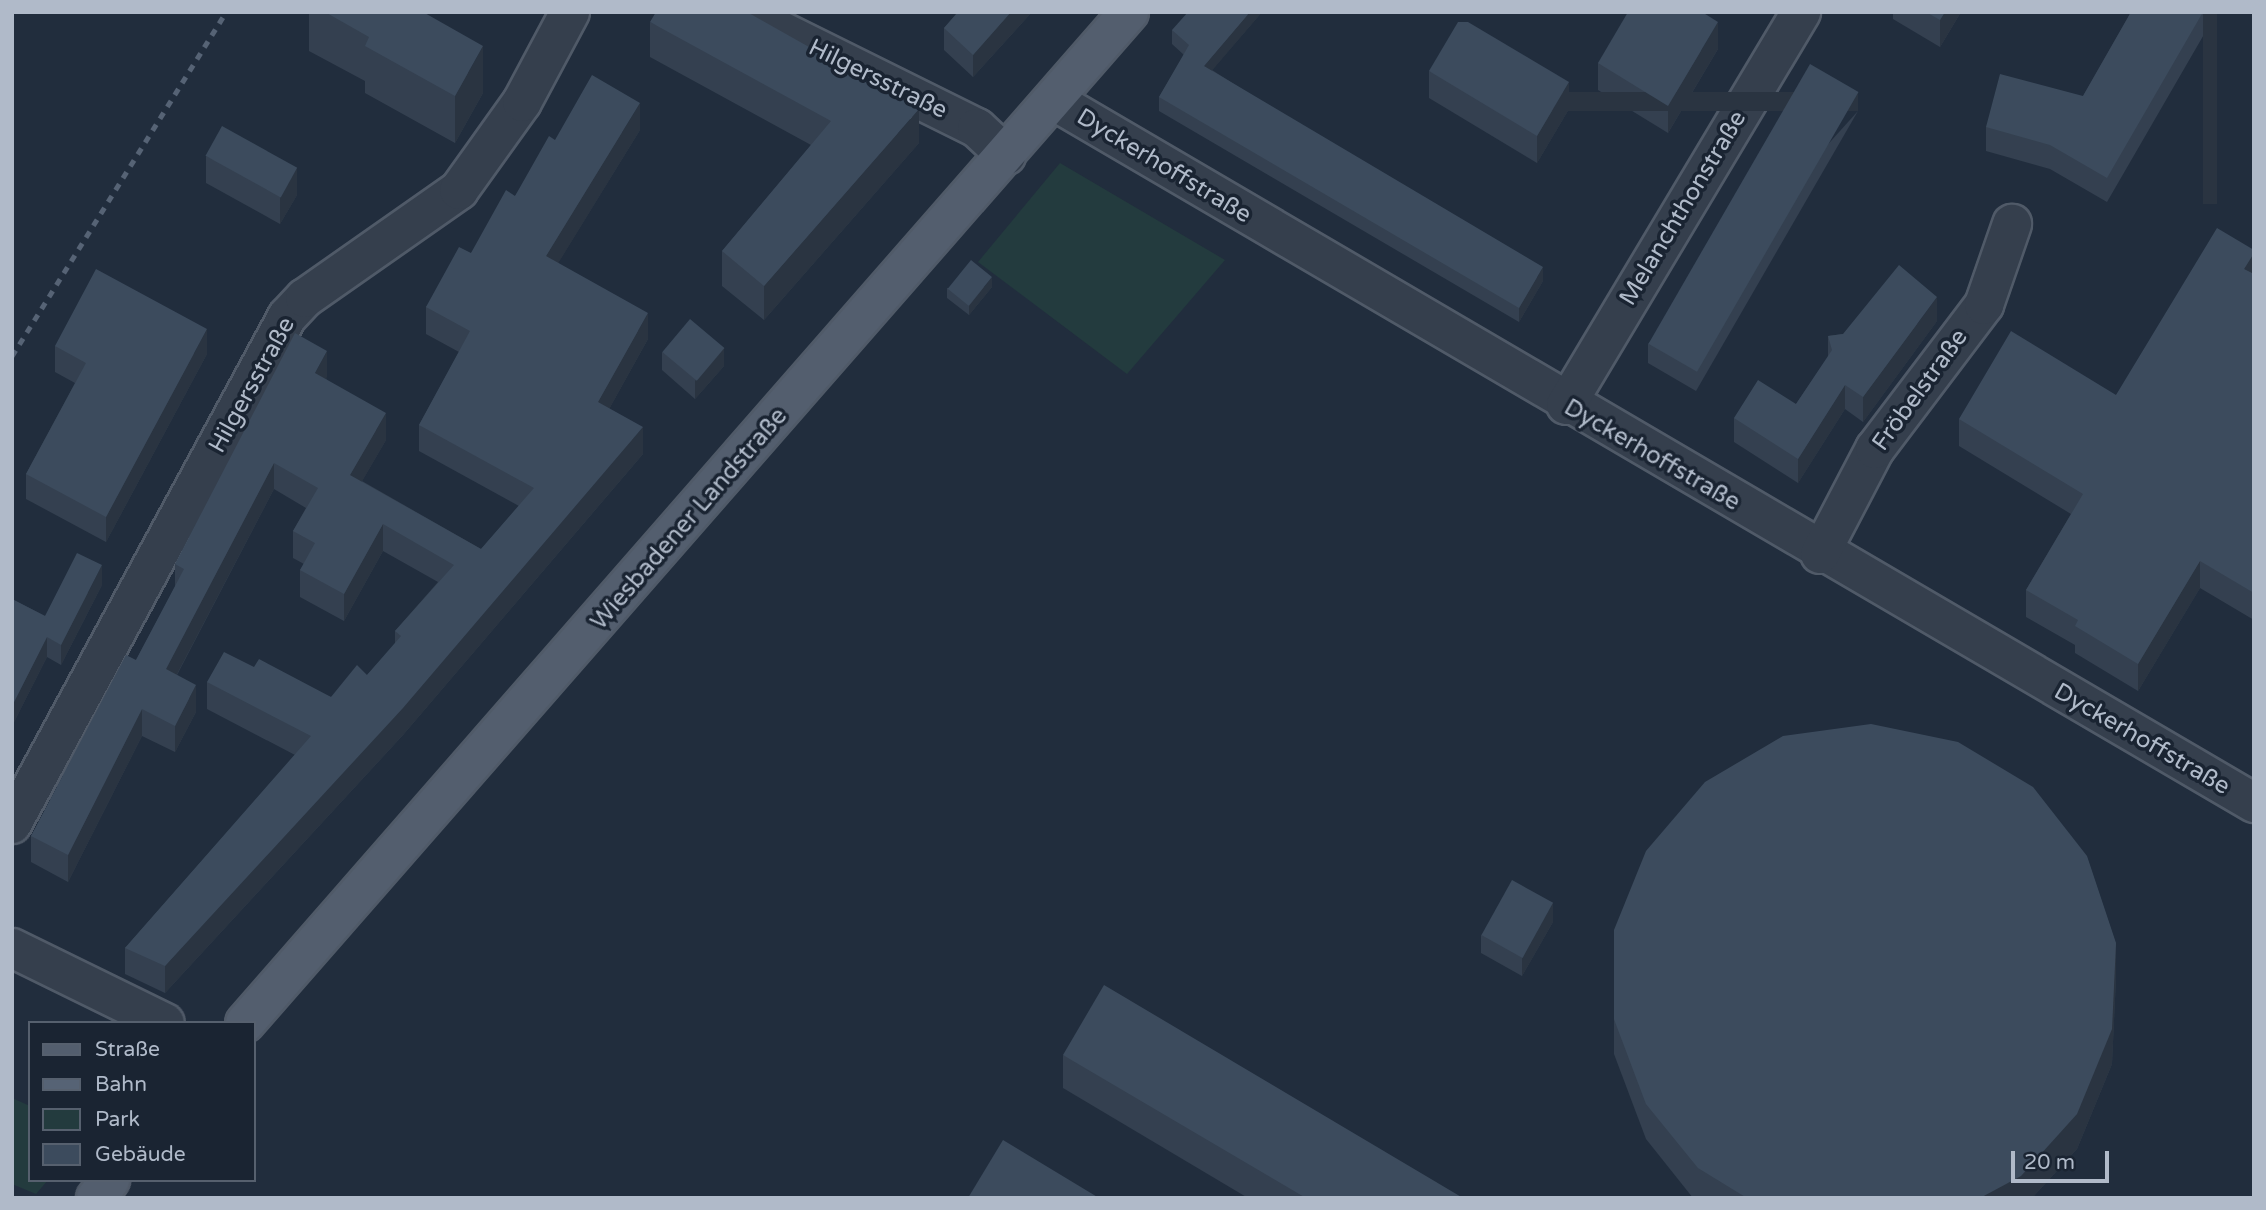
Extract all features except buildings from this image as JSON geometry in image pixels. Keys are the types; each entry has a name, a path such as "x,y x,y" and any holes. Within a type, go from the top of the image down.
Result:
{"main road":[{"name":"Wiesbadener Landstraße","path":"247,1021 1129,12"},
{"path":"96,1198 108,1182"}],"street":[{"name":"Hilgersstraße","path":"12,824 287,317 305,298 459,190 522,102 570,12"},
{"name":"Hilgersstraße","path":"743,12 977,128 1006,155"},
{"name":"Melanchthonstraße","path":"1566,405 1801,12"},
{"name":"Dyckerhoffstraße","path":"1053,100 1820,554 2254,803"},
{"name":"Fröbelstraße","path":"1820,554 1875,449 1984,305 2012,224"},
{"path":"12,947 161,1021"}],"green space":[{"path":"1060,163 1225,260 1127,374 978,262"},
{"path":"12,1098 28,1105 28,1182 46,1182 36,1194 12,1184"}],"railway":[{"path":"12,356 226,12"}]}
